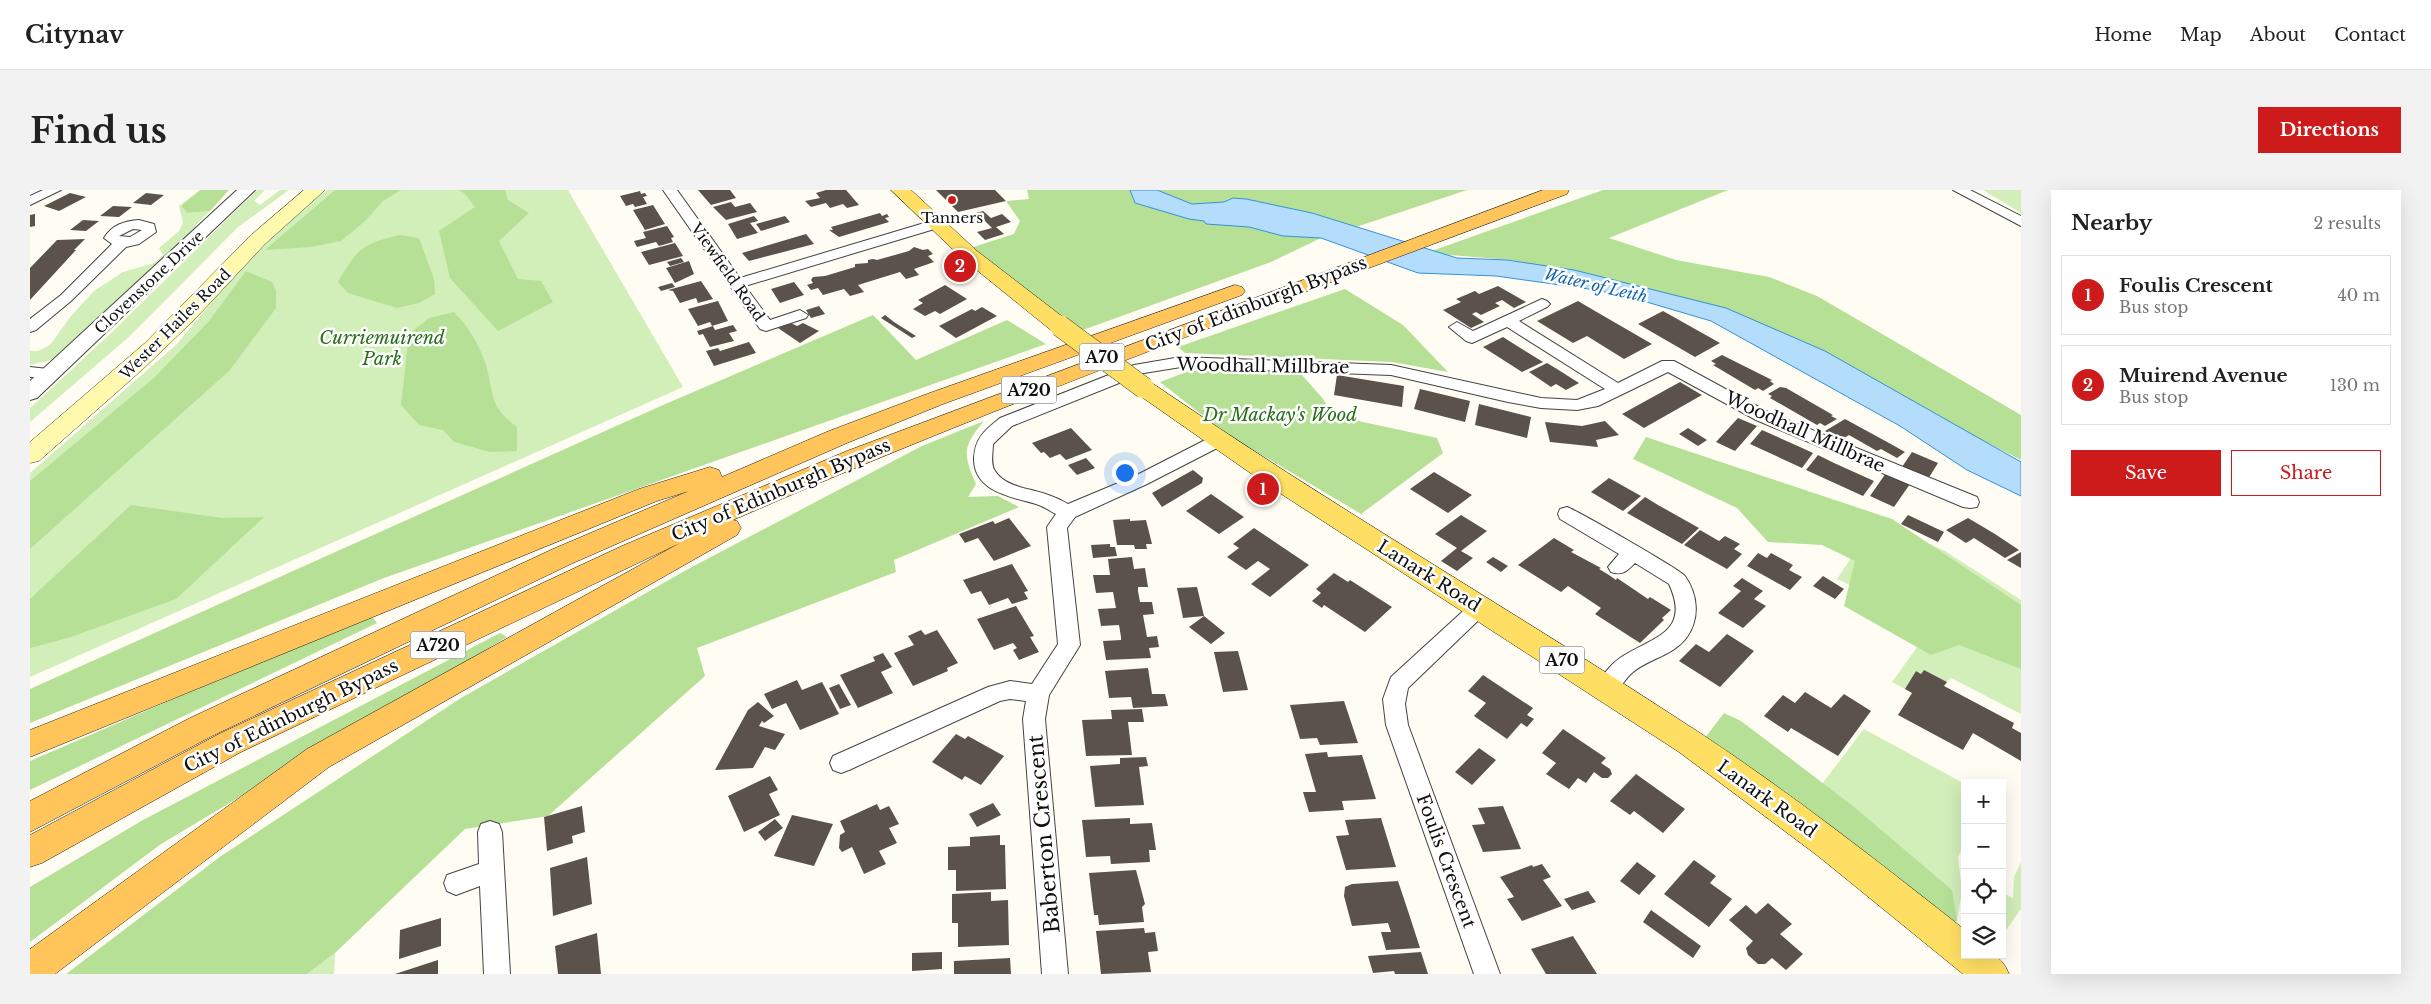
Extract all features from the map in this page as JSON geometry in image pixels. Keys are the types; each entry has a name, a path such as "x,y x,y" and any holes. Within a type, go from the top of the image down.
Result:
{"highway":[{"name":"City of Edinburgh Bypass","path":"30,852 230,743 631,553 847,447 935,399 1510,196 1560,190"},
{"name":"City of Edinburgh Bypass","path":"30,817 201,727 563,556 847,447 1202,324 1510,196"},
{"path":"30,744 648,495 847,447"},
{"path":"30,971 318,758 847,447"}],"main road":[{"name":"Wester Hailes Road","path":"30,434 80,393 148,331 265,216 300,190"},
{"name":"Wester Hailes Road","path":"30,455 105,392 170,332 271,228 316,190"},
{"name":"Lanark Road","path":"900,190 970,255 1060,326 1144,388 1217,440 1480,607 1692,745 1792,817 1961,950"},
{"name":"Lanark Road","path":"1972,959 1990,974"}],"street":[{"path":"30,201 54,190"},
{"name":"Clovenstone Drive","path":"30,393 247,190"},
{"name":"Viewfield Road","path":"670,190 766,326 800,316"},
{"path":"1960,190 2021,222"},
{"path":"738,284 936,224"},
{"path":"30,327 66,298 121,243"},
{"path":"1457,327 1472,338 1542,304"},
{"path":"1508,321 1618,390"},
{"name":"Woodhall Millbrae","path":"1068,512 1044,500 1010,491 988,475 982,456 984,444 990,435 1006,422 1140,369 1159,365 1207,363 1391,370 1508,397 1560,405 1577,405 1592,402 1668,365 1762,416 1970,502"},
{"path":"30,372 51,374"},
{"path":"1068,512 1141,480 1217,440"},
{"name":"Baberton Crescent","path":"1055,974 1034,706 1038,694 1069,645 1057,537 1057,527 1068,512"},
{"path":"1567,514 1626,560 1677,579 1685,594 1688,616 1685,625 1664,646 1624,667 1606,688"},
{"name":"Foulis Crescent","path":"1480,607 1399,683 1393,696 1393,708 1397,725 1487,974"},
{"path":"841,763 996,693 1010,690 1038,694"},
{"path":"490,832 497,974"},
{"path":"456,883 492,871"}],"green space":[{"path":"200,190 181,206 187,213 210,211 195,226 198,227 59,358 30,365 30,351 38,351 50,345 71,316 94,291 123,272 154,263 163,255 159,248 179,231 183,223 179,206"},
{"path":"200,190 229,190 210,211 187,213 181,206"},
{"path":"257,190 265,190 254,201 260,205 280,190 289,190 238,227 130,336 30,422 30,408 110,334"},
{"name":"Curriemuirend Park","path":"327,190 568,190 683,387 30,677 30,473 177,344 239,269 292,214"},
{"path":"335,190 401,190 383,201 365,221 341,241 311,247 265,250"},
{"path":"458,190 505,190 508,200 529,213 499,241 518,279 541,281 553,302 498,331 450,278 439,231 475,207 464,193"},
{"path":"1027,190 1130,190 1135,203 1204,221 1206,224 1249,227 1283,236 1321,238 1271,262 1080,331 970,248 1014,234 1020,221 1006,201 1029,199"},
{"path":"1159,190 1467,190 1356,227 1312,213 1246,199 1233,198 1224,202 1192,204 1161,193"},
{"path":"1603,190 1728,190 1609,238 1676,260 1769,277 1817,296 2021,415 2021,460 1879,387 1622,282 1511,260 1426,253"},
{"path":"1983,190 2021,190 2021,213"},
{"path":"400,235 419,238 434,279 435,294 419,303 397,308 348,293 338,282 356,255 362,249 377,241"},
{"path":"246,271 272,282 276,291 276,308 229,371 30,549 30,481 155,377 209,321"},
{"path":"1345,289 1403,325 1448,372 1392,362 1185,353 1178,347"},
{"path":"454,312 468,329 479,348 485,362 496,405 507,419 517,427 517,451 490,452 454,442 443,430 419,425 401,405 409,334 429,318"},
{"path":"873,315 916,360 1007,320 1046,344 384,578 30,723 30,689 663,405"},
{"name":"Dr Mackay's Wood","path":"1189,371 1272,371 1302,375 1324,400 1331,415 1437,438 1443,453 1361,514 1225,433 1160,382"},
{"path":"984,421 968,444 967,458 976,484 968,497 998,496 1019,507 894,560 896,572 697,648 705,676 548,816 465,829 335,953 307,974 66,974 221,856 461,698 690,568 922,446"},
{"path":"1646,437 1892,519 2021,605 2021,669 1959,645 1931,655 1844,606 1855,561 1822,545 1768,542 1737,508 1633,459"},
{"path":"131,505 222,518 264,517 176,599 71,637 30,648 30,599"},
{"path":"1877,520 1945,551 2021,600 2021,714 1951,678 1947,682 1924,670 1921,674 1916,671 1905,689 1892,682 1933,625 1837,579"},
{"path":"370,614 377,623 30,790 30,761"},
{"path":"500,633 507,637 161,844 30,942 30,887 143,820"},
{"path":"1724,713 1741,721 1853,806 1952,890 1957,921 1941,933 1701,743"},
{"path":"1864,729 1961,782 1961,851 1958,857 1961,897 1957,921 1809,801"},
{"path":"2021,862 2021,909 2006,930 2006,895 2013,898 2014,877"},
{"path":"335,953 334,974 307,974"}],"water":[{"name":"Water of Leith","path":"1130,190 1157,190 1192,204 1224,202 1233,198 1246,199 1312,213 1457,258 1507,260 1574,270 1726,308 1825,351 2021,462 2021,496 1967,470 1900,426 1711,321 1633,298 1596,290 1496,276 1418,273 1321,238 1283,236 1249,227 1206,224 1204,221 1189,219 1135,203"}],"building":[{"path":"698,190 730,190 736,198 711,205"},
{"path":"826,190 846,190 859,205 847,208 843,204 830,208 826,203 811,207 805,201 820,198 816,193"},
{"path":"936,190 995,190 1006,201 958,212"},
{"path":"640,191 641,194 645,193 647,196 643,197 647,204 635,207 633,204 626,206 620,196"},
{"path":"70,193 86,197 59,211 44,206"},
{"path":"146,193 164,195 151,205 133,203"},
{"path":"731,202 735,207 750,203 757,212 726,220 713,207"},
{"path":"653,205 665,224 645,230 633,210"},
{"path":"113,206 132,207 119,217 100,216"},
{"path":"983,211 991,218 1002,214 1011,222 996,227 1004,234 985,240 977,232 992,228 984,220 973,223 966,216"},
{"path":"880,213 882,216 887,214 889,217 885,218 889,222 839,237 829,230 833,230 831,227"},
{"path":"35,214 35,226 30,227 30,215"},
{"path":"754,216 758,221 750,223 758,233 737,239 728,224"},
{"path":"785,216 790,222 761,231 756,224"},
{"path":"83,220 99,221 86,231 70,230"},
{"path":"667,226 674,237 671,238 673,242 659,246 656,242 637,247 634,241 646,238 643,232"},
{"path":"806,234 814,244 749,261 742,253"},
{"path":"85,239 30,300 30,268 57,240"},
{"path":"675,243 683,256 649,265 641,252"},
{"path":"914,247 923,250 928,249 933,254 928,256 934,262 914,269 919,275 906,279 900,272 858,285 864,292 850,296 844,289 823,295 818,288 811,290 807,285 813,283 811,280 813,277 825,276 855,267 855,264 868,263 868,260 877,260 909,251"},
{"path":"681,258 684,262 670,266 667,262"},
{"path":"689,261 694,274 675,283 666,268"},
{"path":"701,281 713,299 698,303 696,298 680,303 673,291 668,290"},
{"path":"794,282 804,295 780,303 771,289"},
{"path":"672,283 675,287 661,291 658,287"},
{"path":"945,285 967,299 940,314 935,311 925,316 913,309 923,303 918,300"},
{"path":"1498,286 1526,302 1514,308 1502,300 1495,303 1500,306 1481,315 1476,312 1472,314 1484,322 1471,328 1443,310 1461,302 1456,299 1475,291 1479,294"},
{"path":"718,301 728,321 712,326 710,322 698,326 688,309"},
{"path":"1578,301 1652,344 1624,359 1587,336 1573,343 1537,321"},
{"path":"819,306 825,314 811,318 806,310"},
{"path":"982,307 997,316 956,338 939,326 972,309 975,311"},
{"path":"1663,311 1720,343 1695,357 1638,324"},
{"path":"885,315 916,336 912,338 881,318"},
{"path":"791,323 797,326 803,323 819,331 800,343 778,328"},
{"path":"733,325 737,331 729,333 734,341 710,347 703,334 699,335 697,331 713,326 715,330"},
{"path":"1503,337 1543,362 1522,372 1483,347"},
{"path":"749,342 756,353 714,366 706,351 718,348 720,351"},
{"path":"1722,355 1772,380 1770,381 1774,384 1763,391 1758,388 1755,390 1713,365 1716,364 1711,361"},
{"path":"1547,363 1579,383 1566,390 1556,384 1551,387 1529,372"},
{"path":"1337,375 1404,386 1402,407 1334,395"},
{"path":"1680,382 1702,395 1644,428 1622,414"},
{"path":"1780,387 1786,388 1837,419 1825,426 1820,423 1817,425 1770,398 1772,396 1768,394"},
{"path":"1420,389 1470,401 1465,422 1414,409"},
{"path":"1479,404 1531,417 1527,438 1475,425"},
{"path":"1738,418 1757,426 1735,451 1716,442"},
{"path":"1845,419 1905,452 1897,458 1881,449 1877,451 1849,435 1841,440 1825,431"},
{"path":"1605,421 1619,435 1596,440 1598,447 1550,442 1545,422 1582,426"},
{"path":"1071,428 1092,450 1066,460 1060,454 1050,458 1044,452 1041,453 1032,443"},
{"path":"1688,428 1707,440 1698,446 1679,434"},
{"path":"1762,430 1813,453 1802,468 1750,444"},
{"path":"1912,452 1938,463 1928,479 1902,467"},
{"path":"1818,455 1874,481 1863,496 1806,470"},
{"path":"1086,458 1095,468 1077,475 1068,465"},
{"path":"1193,470 1203,478 1202,483 1162,507 1152,493"},
{"path":"1434,472 1472,495 1448,513 1410,489"},
{"path":"1886,473 1910,484 1894,507 1870,496"},
{"path":"1609,478 1641,496 1623,511 1591,492"},
{"path":"1211,494 1244,517 1219,534 1186,511"},
{"path":"1645,497 1699,528 1682,544 1627,513"},
{"path":"1461,515 1487,531 1461,551 1473,558 1457,571 1441,561 1457,548 1435,534"},
{"path":"1908,515 1944,532 1938,542 1901,524"},
{"path":"1009,518 1031,546 994,561 978,538 965,543 959,534 993,521 995,524"},
{"path":"1968,518 2019,550 2005,558 1974,538 1966,543 1946,530"},
{"path":"1130,519 1130,521 1146,520 1152,544 1146,544 1147,549 1135,549 1134,545 1117,545 1113,520"},
{"path":"1254,528 1309,565 1270,597 1251,584 1270,569 1258,561 1246,570 1227,557 1239,548 1233,544"},
{"path":"1700,530 1719,541 1725,536 1740,544 1734,549 1742,554 1727,569 1684,545"},
{"path":"1554,538 1574,550 1571,552 1601,568 1599,569 1616,580 1617,578 1648,599 1650,597 1671,610 1662,618 1664,620 1640,643 1595,614 1601,608 1568,586 1561,592 1518,565"},
{"path":"1110,544 1110,547 1115,547 1117,556 1093,558 1091,545"},
{"path":"2021,552 2021,568 2007,560"},
{"path":"1758,553 1767,558 1771,553 1793,565 1789,570 1802,577 1790,590 1747,566"},
{"path":"1132,557 1134,569 1145,568 1148,587 1138,587 1138,591 1140,602 1152,602 1154,614 1143,615 1147,637 1157,636 1159,647 1149,648 1151,658 1106,660 1103,641 1121,640 1121,637 1119,625 1101,626 1098,609 1116,608 1113,592 1096,593 1093,575 1110,575 1108,559"},
{"path":"1493,557 1508,566 1501,572 1486,562"},
{"path":"1012,564 1028,591 1024,592 1028,599 1012,604 1008,598 989,605 981,591 971,594 963,580"},
{"path":"1334,573 1348,582 1350,580 1392,607 1365,632 1324,605 1322,608 1312,601 1321,593 1316,589"},
{"path":"1823,576 1844,589 1835,599 1813,586"},
{"path":"1742,578 1763,591 1754,599 1766,606 1743,628 1718,613 1741,591 1733,586"},
{"path":"1197,587 1204,616 1183,618 1177,588"},
{"path":"1016,606 1034,636 1030,637 1039,652 1019,660 1013,650 1017,648 1013,643 994,650 977,619"},
{"path":"1204,616 1225,633 1211,644 1189,627"},
{"path":"921,630 925,635 937,630 958,663 947,668 948,671 913,686 894,653 914,645 908,636"},
{"path":"1727,634 1754,651 1720,687 1679,661 1696,644 1709,652"},
{"path":"1238,651 1248,690 1223,692 1214,652"},
{"path":"883,653 892,667 881,672 893,693 858,708 840,675 875,661 873,657"},
{"path":"1148,668 1152,694 1165,694 1168,706 1133,708 1131,697 1109,698 1105,671"},
{"path":"1924,670 1947,682 1944,686 2014,723 2012,728 2021,733 2021,761 1973,733 1963,750 1898,715 1912,693 1905,689 1916,671 1921,674"},
{"path":"1483,675 1533,708 1527,715 1534,719 1527,727 1521,723 1507,739 1474,716 1486,703 1468,691"},
{"path":"797,680 802,690 822,682 839,714 800,730 786,703 772,709 764,694"},
{"path":"839,684 851,705 840,709 829,688"},
{"path":"1805,692 1831,708 1844,694 1871,711 1838,756 1791,728 1788,732 1764,716 1783,695 1795,703"},
{"path":"1344,701 1358,743 1320,745 1317,738 1300,739 1290,705"},
{"path":"758,702 774,716 764,723 762,721 759,726 785,734 775,750 765,747 753,768 715,770 748,710"},
{"path":"1142,709 1144,722 1128,722 1132,755 1086,756 1082,720 1112,719 1111,710"},
{"path":"1563,729 1606,758 1601,763 1610,769 1612,774 1608,778 1602,778 1594,772 1586,783 1578,778 1569,789 1546,774 1556,763 1542,753"},
{"path":"956,734 965,739 968,736 1004,756 981,785 965,776 962,780 932,762"},
{"path":"1479,748 1496,760 1472,785 1455,772"},
{"path":"1327,752 1328,757 1362,755 1376,799 1342,801 1344,810 1309,812 1303,792 1316,792 1305,754"},
{"path":"1146,757 1148,766 1139,767 1144,805 1095,807 1090,766 1120,764 1120,758"},
{"path":"1636,774 1685,809 1663,833 1634,811 1630,815 1610,801"},
{"path":"770,776 778,790 769,794 780,815 744,832 728,796"},
{"path":"993,803 1001,815 977,827 969,814"},
{"path":"877,804 880,810 889,806 899,824 889,828 897,843 879,851 886,864 864,874 852,847 842,852 839,848 840,835 845,832 840,821"},
{"path":"582,806 585,832 572,836 573,843 547,851 544,817"},
{"path":"1503,806 1521,849 1483,852 1472,825 1485,824 1478,808"},
{"path":"792,815 833,824 814,866 774,856"},
{"path":"1130,818 1130,824 1152,823 1156,850 1149,850 1150,862 1111,864 1110,856 1086,857 1082,820"},
{"path":"1381,818 1396,867 1346,870 1336,836 1349,835 1345,820"},
{"path":"775,819 783,828 765,841 758,832"},
{"path":"1000,835 1000,845 1005,845 1006,889 956,891 956,870 948,870 948,847 970,846 970,837"},
{"path":"587,857 592,904 553,916 550,868"},
{"path":"1694,860 1716,876 1710,883 1732,899 1709,927 1664,894"},
{"path":"1637,862 1656,876 1639,895 1620,881"},
{"path":"1542,864 1551,877 1543,880 1562,906 1522,921 1507,899 1514,897 1500,877 1532,865 1533,867"},
{"path":"1136,870 1145,904 1142,907 1144,922 1099,925 1098,915 1094,915 1089,873"},
{"path":"1398,881 1420,948 1386,950 1381,932 1391,932 1388,923 1352,926 1344,896 1345,887 1352,884"},
{"path":"1588,891 1596,902 1572,910 1564,899"},
{"path":"991,892 991,901 1008,900 1009,945 958,947 958,923 952,923 952,894"},
{"path":"1768,903 1792,924 1780,934 1803,954 1786,970 1772,958 1765,964 1758,964 1748,955 1746,948 1753,941 1729,920 1746,905 1756,914"},
{"path":"1651,910 1701,946 1693,958 1643,922"},
{"path":"441,918 441,946 399,959 400,930"},
{"path":"1144,928 1145,933 1155,932 1158,951 1148,952 1151,972 1101,974 1096,931"},
{"path":"597,933 601,974 558,974 555,946"},
{"path":"1573,936 1597,974 1546,974 1531,949"},
{"path":"942,952 942,969 912,971 912,953"},
{"path":"1421,952 1428,974 1395,974 1394,971 1373,973 1368,956"},
{"path":"1010,958 1011,974 954,974 954,961"},
{"path":"438,960 438,974 395,974"}],"place":[{"name":"Tanners","path":"952,200"},
{"name":"Muirend Avenue","path":"960,266"},
{"name":"Foulis Crescent","path":"1263,489"}]}
